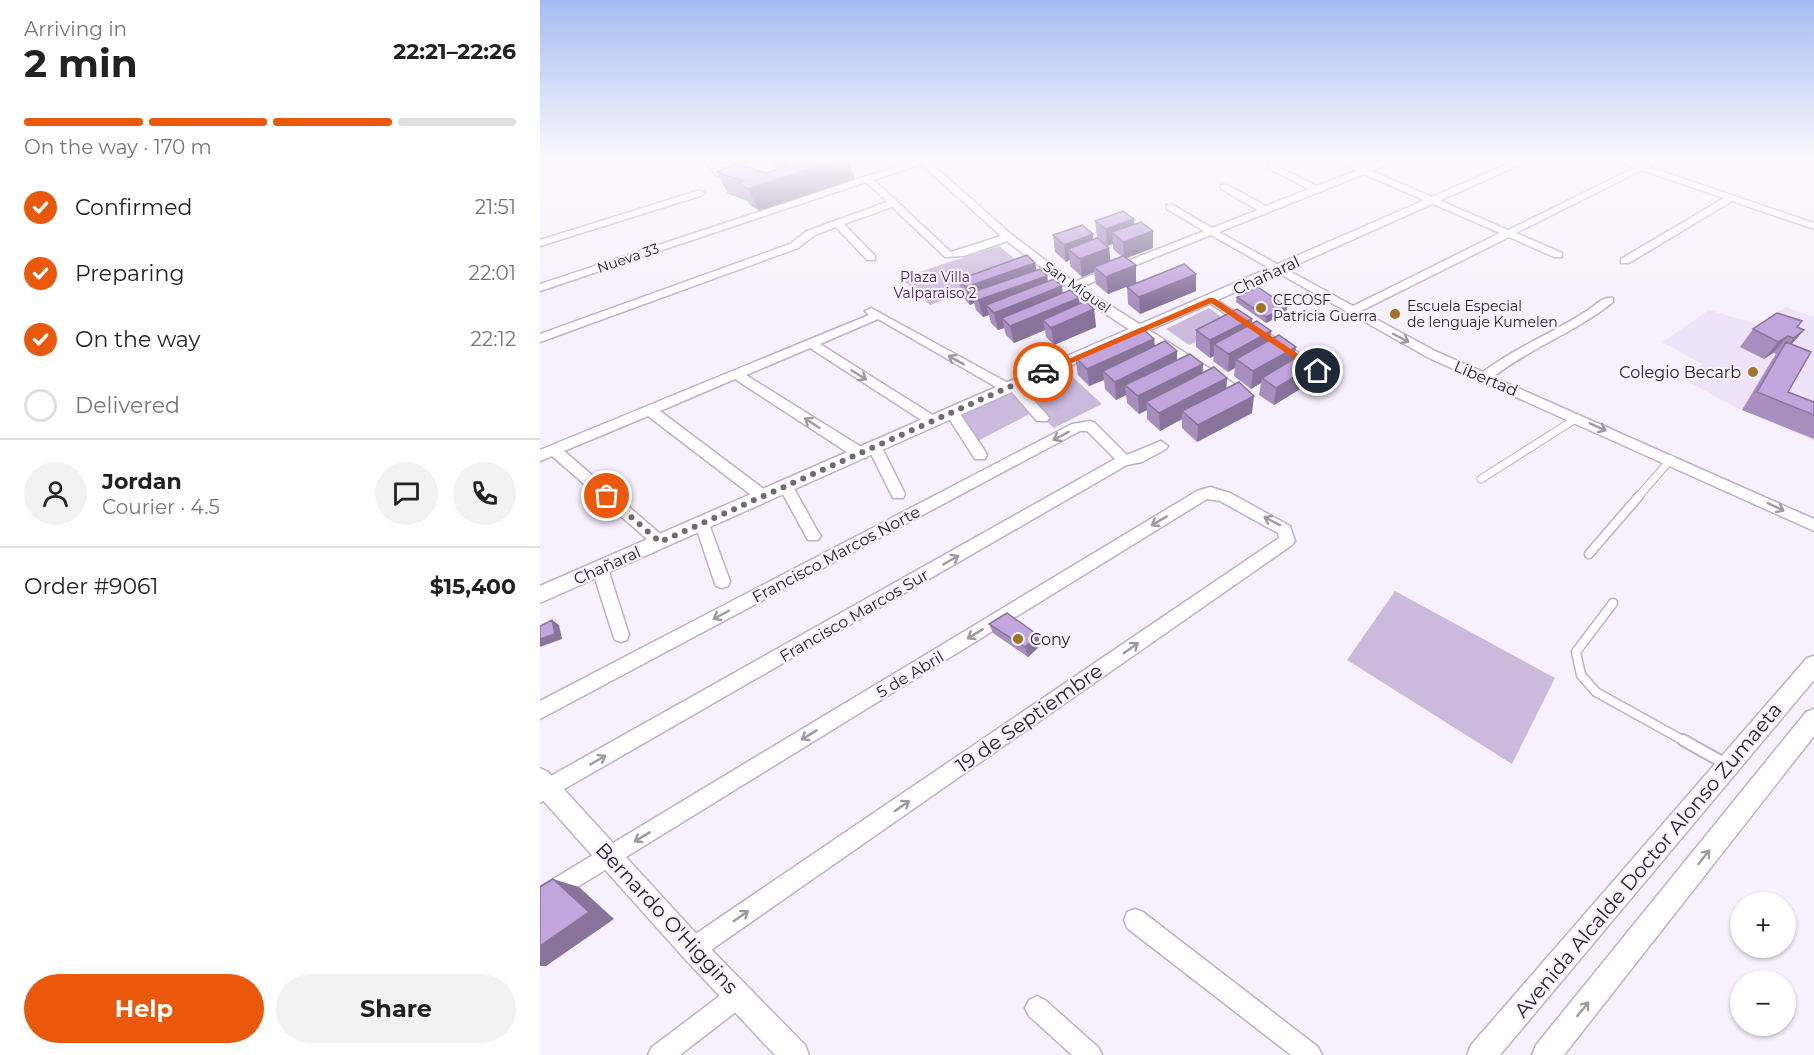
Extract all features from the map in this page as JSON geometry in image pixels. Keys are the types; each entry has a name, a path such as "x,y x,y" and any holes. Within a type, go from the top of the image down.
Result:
{"street":[{"path":"540,243 654,207"},
{"name":"Nueva 33","path":"540,288 780,207"},
{"path":"540,338 794,246 802,237 882,207"},
{"path":"898,207 949,255 960,254 1008,237"},
{"name":"San Miguel","path":"974,207 1008,237 1074,286 1140,331 1249,399"},
{"name":"Libertad","path":"1170,207 1276,269 1433,355 1671,459 1814,525"},
{"path":"1074,286 1269,207"},
{"name":"Chañaral","path":"540,595 1419,207"},
{"path":"1447,207 1558,255"},
{"path":"1352,311 1562,207"},
{"path":"1624,261 1715,207"},
{"path":"1758,207 1814,226"},
{"path":"837,223 871,258"},
{"path":"1212,300 1318,371"},
{"path":"1485,377 1501,363 1609,300"},
{"path":"540,456 810,343 873,313 1010,387 1042,418"},
{"path":"810,343 934,422"},
{"path":"736,374 868,451 898,494"},
{"path":"649,410 764,497"},
{"path":"953,414 980,455"},
{"name":"Francisco Marcos Norte","path":"540,710 1077,427 1090,426 1123,460"},
{"name":"Francisco Marcos Sur","path":"542,787 1123,460 1137,458 1161,446"},
{"path":"554,450 660,542"},
{"path":"786,487 813,536"},
{"name":"5 de Abril","path":"540,899 1210,492"},
{"name":"19 de Septiembre","path":"693,949 1287,541 1288,535 1282,526 1225,497 1210,492"},
{"path":"702,524 722,580"},
{"path":"600,569 621,635"},
{"name":"Avenida Alcalde Doctor Alonso Zumaeta","path":"1481,1055 1814,665"},
{"name":"Avenida Alcalde Doctor Alonso Zumaeta","path":"1546,1055 1814,719"},
{"name":"Bernardo O'Higgins","path":"542,787 795,1055"},
{"path":"1135,920 1310,1055"},
{"path":"660,1055 738,996"},
{"path":"1037,1008 1090,1055"}],"lane":[{"path":"1481,479 1577,418"},
{"path":"1589,554 1671,459"},
{"path":"1613,603 1576,652 1581,675 1596,692 1729,765"}],"shaded area":[{"name":"Colegio Becarb","path":"1786,307 1814,317 1814,441 1735,407 1683,379 1702,364 1662,342 1709,310 1757,324"}],"green space":[{"name":"Plaza Villa Valparaiso 2","path":"999,246 1027,269 930,305 901,278"},
{"path":"1209,308 1232,325 1189,345 1166,329"},
{"path":"1064,369 1102,404 1054,428 1035,411 976,442 959,415"},
{"path":"1395,591 1555,678 1512,764 1347,660"}],"building":[{"path":"1123,211 1134,219 1106,229 1095,221"},
{"path":"1141,222 1153,231 1123,242 1112,232"},
{"path":"1082,225 1093,234 1064,245 1053,235"},
{"path":"1097,238 1109,248 1080,259 1068,249"},
{"path":"1027,255 1035,263 966,287 958,280"},
{"path":"1123,256 1136,265 1106,277 1094,267"},
{"path":"1184,264 1196,274 1139,297 1127,287"},
{"path":"1040,269 1047,276 978,300 972,292"},
{"path":"1054,279 1062,286 994,313 986,305"},
{"name":"CECOSF Patricia Guerra","path":"1258,287 1287,307 1266,317 1237,297"},
{"path":"1070,290 1079,298 1010,326 1002,318"},
{"path":"1085,301 1094,309 1051,328 1043,320"},
{"path":"1237,309 1252,319 1210,340 1196,330"},
{"path":"1777,313 1802,321 1797,327 1804,330 1794,338 1788,336 1778,342 1753,329"},
{"path":"1257,321 1271,331 1229,354 1214,344"},
{"path":"1142,328 1154,339 1087,369 1075,357"},
{"path":"1279,335 1296,347 1253,371 1236,359"},
{"path":"1165,341 1177,351 1115,382 1103,371"},
{"path":"1786,342 1811,352 1788,392 1814,402 1814,415 1757,392"},
{"path":"1304,353 1319,362 1276,388 1262,378"},
{"path":"1190,354 1203,364 1138,396 1125,385"},
{"path":"1214,367 1227,378 1159,413 1146,402"},
{"path":"1239,382 1254,396 1198,425 1182,411"},
{"path":"1007,613 1038,635 1025,647 989,624"},
{"path":"552,620 555,634 540,639 540,626"},
{"path":"553,879 589,912 540,946 540,887"}],"way so far":[{"path":"607,496 660,542 953,414 1043,372"}],"place":[{"name":"CECOSF Patricia Guerra","path":"1261,308"},
{"name":"Escuela Especial de lenguaje Kumelen","path":"1395,314"},
{"name":"Colegio Becarb","path":"1753,372"},
{"name":"Cony","path":"1018,639"}],"route":[{"path":"1043,372 1212,300 1318,371"}]}
